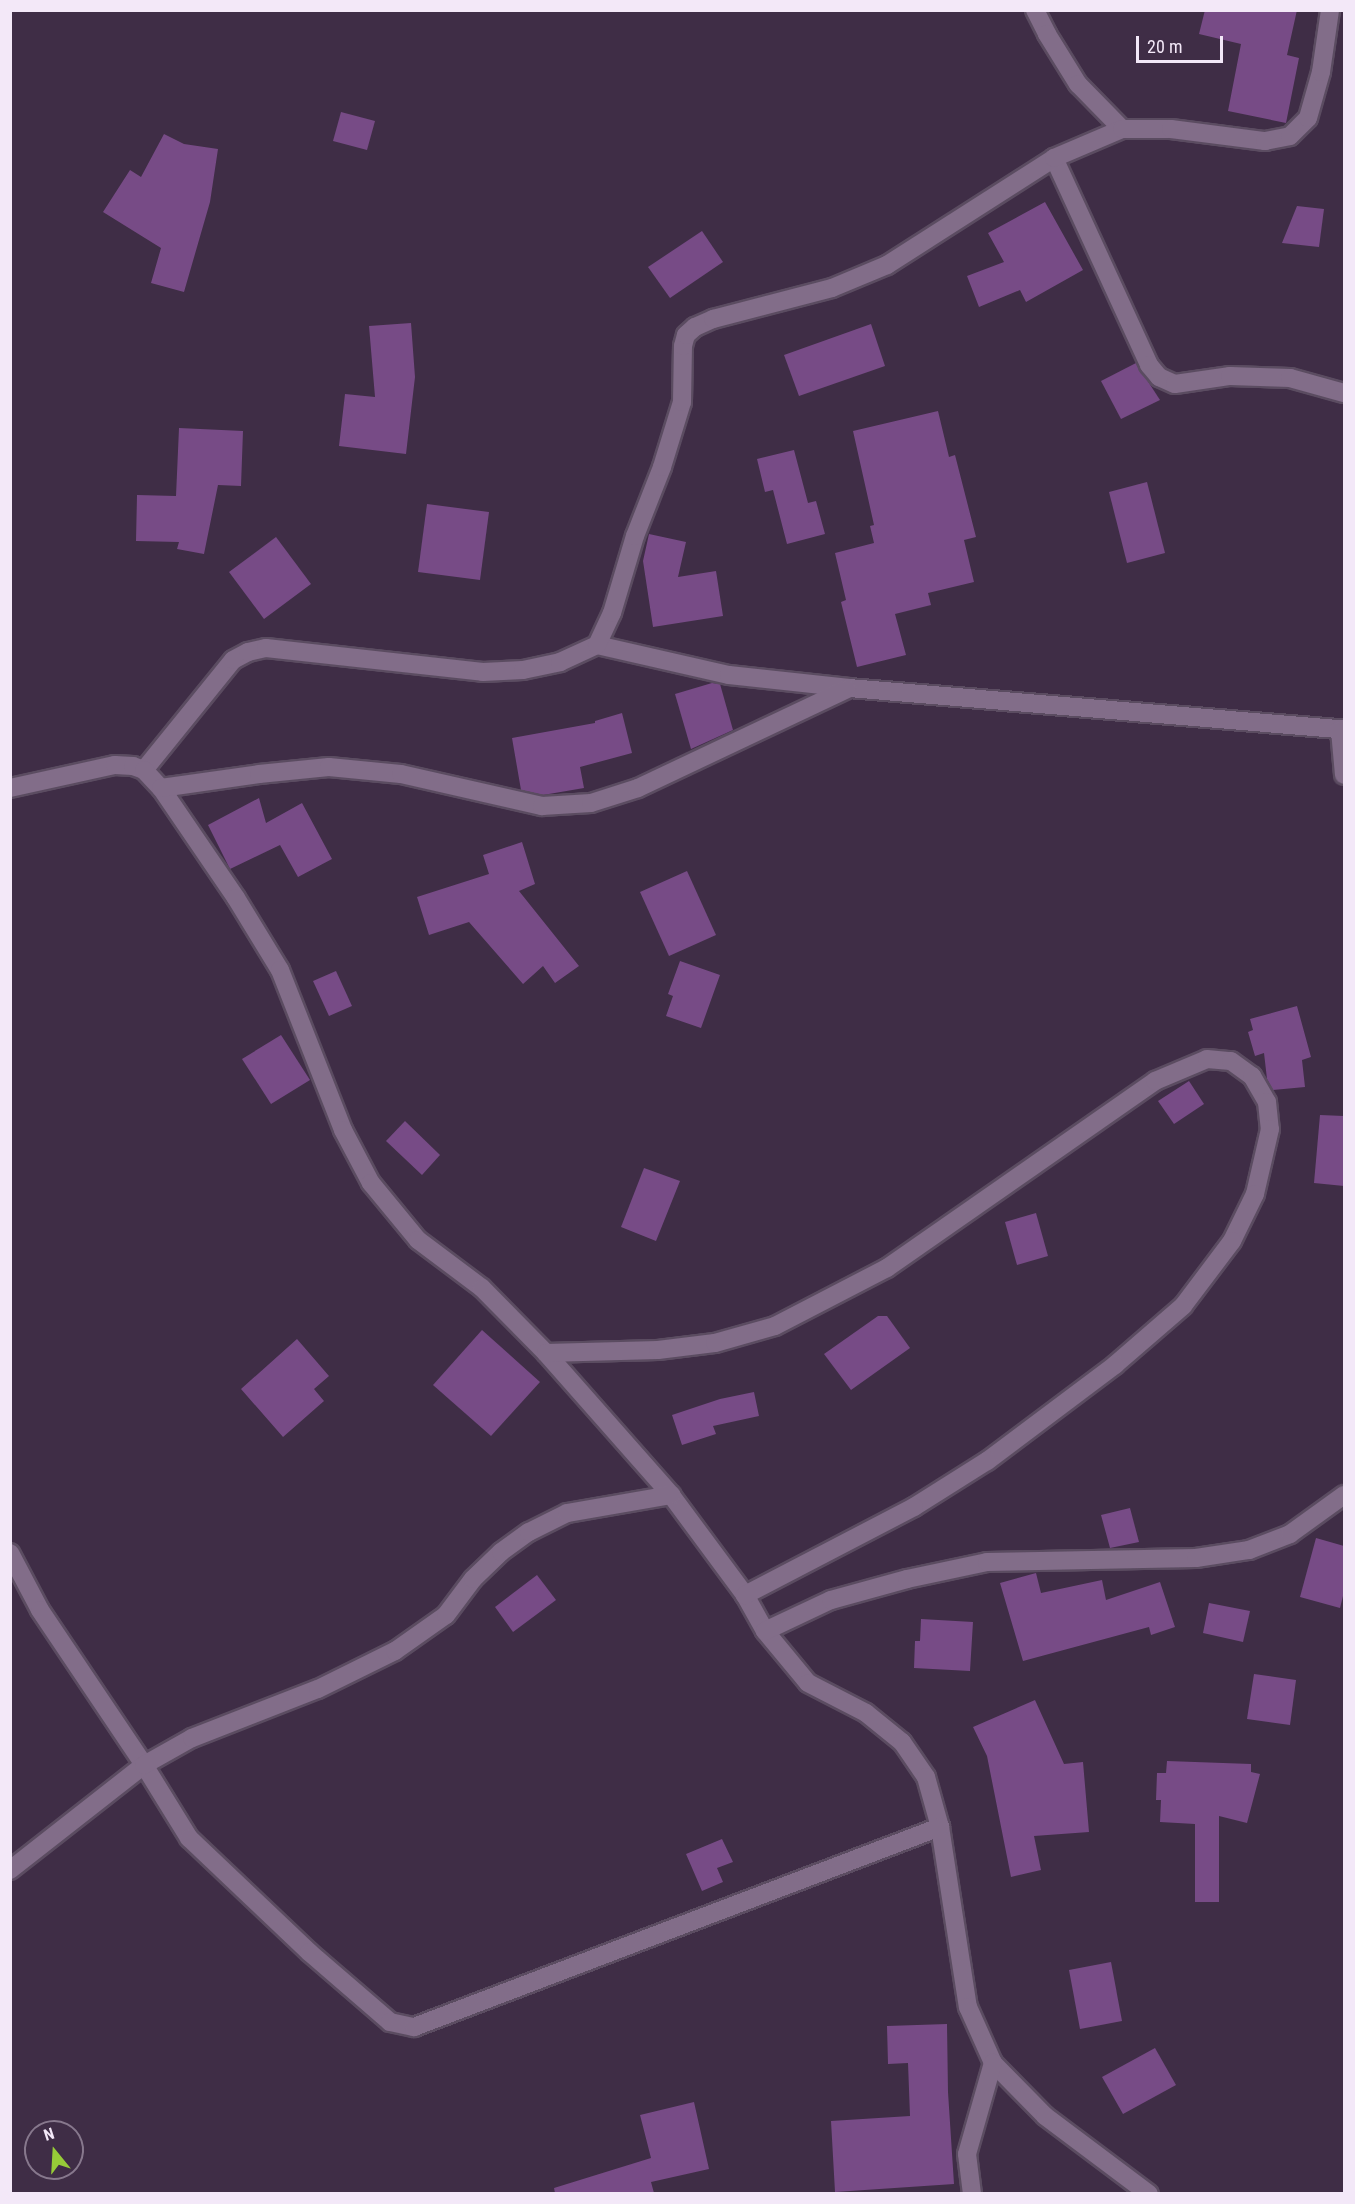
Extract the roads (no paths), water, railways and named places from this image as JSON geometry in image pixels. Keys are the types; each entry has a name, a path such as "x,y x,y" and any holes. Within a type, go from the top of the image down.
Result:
{"street":[{"path":"1035,10 1078,84 1122,129"},
{"path":"597,645 612,613 635,536 662,467 682,402 686,335 695,327 713,319 832,288 887,265 1054,158 1122,129 1171,129 1265,141 1290,136 1308,118 1321,72 1330,10"},
{"path":"1054,158 1149,365 1159,377 1175,384 1230,376 1290,378 1344,393"},
{"path":"144,770 233,660 248,652 266,648 483,672 524,670 560,662 597,645 729,675 849,688 1342,730 1344,775"},
{"path":"161,788 329,767 401,774 542,806 591,803 638,788 849,688"},
{"path":"10,788 115,765 133,766 144,770 161,788 237,898 280,970 344,1131 371,1183 418,1240 482,1288 546,1353 671,1495 745,1595 765,1631 808,1683 866,1713 902,1742 926,1777 940,1827 968,2007 993,2063 1046,2116 1149,2193"},
{"path":"546,1353 681,1347 715,1343 775,1326 887,1268 1155,1082 1207,1059 1231,1062 1252,1076 1267,1102 1270,1129 1255,1194 1232,1241 1183,1306 1114,1365 987,1461 914,1507 745,1595"},
{"path":"10,1870 144,1765 192,1738 318,1689 395,1651 446,1615 473,1579 501,1552 529,1532 567,1514 671,1495"},
{"path":"765,1631 831,1600 907,1579 987,1562 1196,1558 1249,1550 1290,1534 1344,1495"},
{"path":"10,1553 40,1610 144,1765 189,1838 309,1952 390,2022 414,2027 940,1827"},
{"path":"972,2193 967,2154 993,2063"}]}
